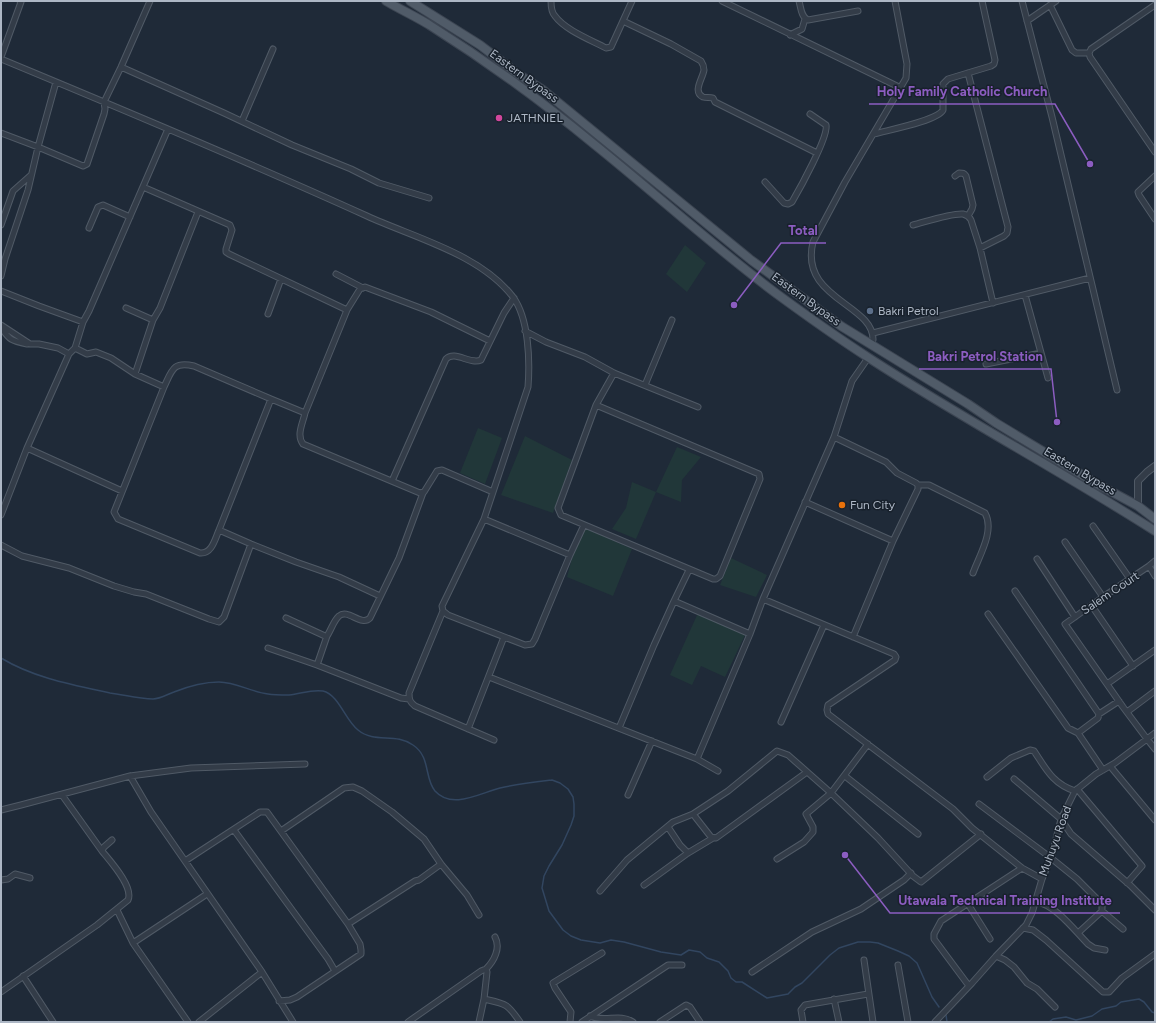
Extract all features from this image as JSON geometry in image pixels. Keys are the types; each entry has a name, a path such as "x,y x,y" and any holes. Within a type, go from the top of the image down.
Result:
{"main road":[{"name":"Eastern Bypass","path":"386,1 430,25 514,82 595,144 689,224 765,284 868,358 1155,531"},
{"name":"Eastern Bypass","path":"410,1 480,45 542,90 752,260 841,326 868,344 968,404 996,423 1138,506 1155,519"},
{"path":"1115,506 1121,496"}],"street":[{"path":"21,1 1,58 253,164 384,224 463,257 486,271 514,298 520,310 525,331 529,368 528,387 484,520 442,606 443,611 409,693 410,702 415,706 494,740"},
{"path":"1,133 86,166 104,114 104,102 150,1"},
{"path":"551,1 554,15 561,22 570,29 606,48 610,47 632,1"},
{"path":"722,1 901,88"},
{"path":"790,35 802,29 805,19 802,15 799,1"},
{"path":"868,344 872,340 873,333 863,318 835,296 818,280 812,265 810,252 813,242 841,188 906,78 907,64 895,1"},
{"path":"874,134 938,116 943,110 943,84 948,79 994,64 995,60 982,1"},
{"path":"1022,1 1052,117 1117,390"},
{"path":"1027,21 1056,1"},
{"path":"1050,5 1072,50 1076,53 1089,53"},
{"path":"1089,53 1090,49 1155,5"},
{"path":"805,19 808,20 858,11"},
{"path":"622,21 671,44 701,61 704,65 704,71 698,88 699,93 703,97 713,98 715,102 817,153"},
{"path":"242,121 274,49"},
{"path":"1089,53 1094,64 1155,152"},
{"path":"121,67 292,145 351,169 379,183 428,198"},
{"path":"968,73 1008,227 1007,233 1004,236 980,248"},
{"path":"1,276 5,258 28,190 56,82"},
{"path":"765,182 784,203 788,204 792,202 813,164 827,128 826,125 810,114"},
{"path":"1,515 27,448 69,354 75,348 83,322 168,129"},
{"path":"955,176 958,173 964,173 966,176 973,205 968,216"},
{"path":"1,225 14,191 31,175"},
{"path":"1155,176 1138,192 1155,219"},
{"path":"143,187 230,225 232,227 226,249 226,252 229,254 347,310"},
{"path":"89,228 98,207 103,205 130,217"},
{"path":"135,374 153,320 160,308 198,212"},
{"path":"912,225 957,214 965,214 968,216 971,220 980,248 993,303"},
{"path":"336,274 363,288 431,312 490,341"},
{"path":"873,333 1090,278"},
{"path":"268,314 282,280"},
{"path":"363,288 360,289 347,310 305,413 299,435 300,440 303,444 423,493"},
{"path":"1,291 83,322"},
{"path":"1025,295 1048,378"},
{"path":"392,481 446,359 452,356 478,361 481,360 504,313 514,298"},
{"path":"126,308 153,320"},
{"path":"645,385 672,320"},
{"path":"1,326 30,344 40,344 58,348 69,354"},
{"path":"525,331 546,342 585,357 614,373 698,407"},
{"path":"75,348 87,354 96,352 111,358 135,374 164,386"},
{"path":"986,364 1041,353"},
{"path":"697,759 750,634 763,599 834,437 852,380 868,358"},
{"path":"271,399 220,530 209,551 200,553 118,519 114,512 164,386 172,370 177,365 186,364 194,366 305,413"},
{"path":"596,405 697,449 756,471 759,474 760,479 720,576 716,579 689,570 561,515 558,508 596,405 614,373"},
{"path":"834,437 886,462 897,473 918,485 929,485 985,513 988,519 986,539 973,573"},
{"path":"27,448 122,492"},
{"path":"1138,506 1138,481 1155,466"},
{"path":"317,665 327,636 338,616 341,614 346,614 363,620 368,620 370,618 399,558 423,493 437,471 442,470 493,492"},
{"path":"853,637 893,541 918,489 918,485"},
{"path":"805,502 893,541"},
{"path":"484,520 570,556"},
{"path":"443,611 448,615 504,637 526,645 532,644 584,525"},
{"path":"1093,526 1130,579"},
{"path":"220,530 296,562 339,577 380,596"},
{"path":"1065,542 1103,597"},
{"path":"1,545 22,556 69,568 121,588 146,594 219,622 224,617 251,544"},
{"path":"1037,559 1075,617"},
{"name":"Salem Court","path":"1107,684 1065,624 1155,561"},
{"path":"1149,566 1155,576"},
{"path":"619,728 654,644 689,570"},
{"path":"1015,591 1099,714"},
{"path":"763,599 894,654 896,658 895,660 828,705 828,714 953,809 972,828 1022,868 1042,879"},
{"path":"674,602 750,634"},
{"path":"1092,606 1133,666"},
{"path":"988,614 1068,728 1078,733 1104,770"},
{"path":"286,618 327,636"},
{"path":"781,722 824,625"},
{"path":"468,729 504,637"},
{"path":"268,648 317,665 401,698 409,699"},
{"path":"1155,650 1107,684 1126,712 1155,748"},
{"path":"489,676 697,759 718,771"},
{"path":"1126,712 1155,691"},
{"path":"1078,733 1098,718 1099,714 1119,700"},
{"path":"1076,790 1155,733"},
{"path":"628,795 652,741"},
{"path":"777,859 804,842 813,832 813,827 806,814 831,793 868,744"},
{"path":"987,777 1011,758 1030,750 1034,751 1057,783 1066,788 1076,790 1142,866 1128,883"},
{"path":"600,891 627,860 673,822 693,814 728,791 777,752 788,755 831,793 878,838 918,881 924,881 981,834"},
{"path":"1,810 130,776 191,768 305,764"},
{"path":"1113,764 1155,820"},
{"path":"644,885 688,852 713,838 716,838 807,772"},
{"path":"130,776 152,812 207,894 262,972 293,1022"},
{"path":"844,776 918,834"},
{"path":"1014,779 1062,819 1071,834 1128,883 1155,910"},
{"path":"281,832 344,788 353,787 362,791 392,812 424,839 441,864 467,895 479,915"},
{"name":"Muhuyu Road","path":"935,1022 1023,928 1029,919 1036,902 1042,879 1051,858 1062,819 1076,790"},
{"path":"1,992 117,910 128,900 130,896 123,880 62,795"},
{"path":"980,804 1077,879 1100,902 1102,911 1123,929"},
{"path":"185,861 260,812 266,812 348,924 360,944 360,954 297,997 290,1000 279,1001"},
{"path":"693,814 713,838"},
{"path":"668,827 680,845 688,852"},
{"path":"234,830 328,959 335,971"},
{"path":"102,850 112,840"},
{"path":"348,924 415,881 419,880 441,864"},
{"path":"969,986 933,936 941,921 1022,868"},
{"path":"752,972 812,932 861,909 904,880 911,873"},
{"path":"1,880 8,879 15,874 30,878"},
{"path":"133,943 207,894"},
{"path":"1036,902 1051,907 1088,944 1094,948 1106,950"},
{"path":"968,904 990,939"},
{"path":"117,910 133,943 188,1022"},
{"path":"1078,933 1102,911"},
{"path":"1023,928 1033,930 1052,945 1103,992 1109,992 1122,978 1155,954"},
{"path":"408,1022 481,970 486,969 494,960 497,942 495,937"},
{"path":"570,1022 571,1012 553,983 602,953"},
{"path":"996,956 1005,960 1014,967 1027,983 1037,989 1054,1007"},
{"path":"864,960 873,1022"},
{"path":"582,1022 668,965 682,965"},
{"path":"898,965 908,1022"},
{"path":"479,1022 484,1000 486,969"},
{"path":"199,1022 262,972"},
{"path":"23,976 53,1022"},
{"path":"803,1022 801,1010 805,1005 868,994"},
{"path":"834,999 839,1022"},
{"path":"484,1000 501,1003 510,1007 520,1022"},
{"path":"660,1022 686,1006 690,1007 700,1022"},
{"path":"590,1016 598,1020 619,1017 628,1018 634,1022"}],"green space":[{"path":"685,245 706,263 687,292 666,274"},
{"path":"478,428 502,438 485,484 460,473"},
{"path":"525,436 572,460 553,513 501,495"},
{"path":"677,447 701,457 682,480 681,502 656,492"},
{"path":"632,482 656,492 636,539 612,529 626,508"},
{"path":"585,528 632,549 613,596 567,577 574,551"},
{"path":"731,558 767,575 756,597 720,585"},
{"path":"698,613 745,635 725,677 701,666 692,685 670,675"}],"waterway":[{"path":"1,658 27,671 54,680 110,693 142,698 158,698 191,686 213,682 225,682 273,695 289,695 310,691 323,691 329,693 338,702 353,726 358,730 371,736 406,741 419,750 425,761 429,780 435,791 442,797 458,800 500,788 552,780 560,783 568,789 573,797 574,816 562,845 544,876 542,888 549,911 563,930 571,936 581,940 600,943 611,940 624,942 661,952 681,955 689,950 700,952 707,958 719,962 728,971 731,978 736,982 742,982 767,998 788,994 802,983 839,948 858,942 878,943 909,956 917,963 932,997 939,1007"},
{"path":"1049,1022 1053,1019 1066,1017 1076,1020 1092,1016 1102,1009 1116,1006 1121,1002 1139,999 1144,1002 1152,1012 1155,1013"},
{"path":"946,1015 947,1022"}],"place":[{"name":"JATHNIEL","path":"499,118"},
{"name":"Holy Family Catholic Church","path":"1090,164"},
{"name":"Total","path":"734,305"},
{"name":"Bakri Petrol","path":"870,311"},
{"name":"Bakri Petrol Station","path":"1057,422"},
{"name":"Fun City","path":"842,505"},
{"name":"Utawala Technical Training Institute","path":"845,855"}]}
